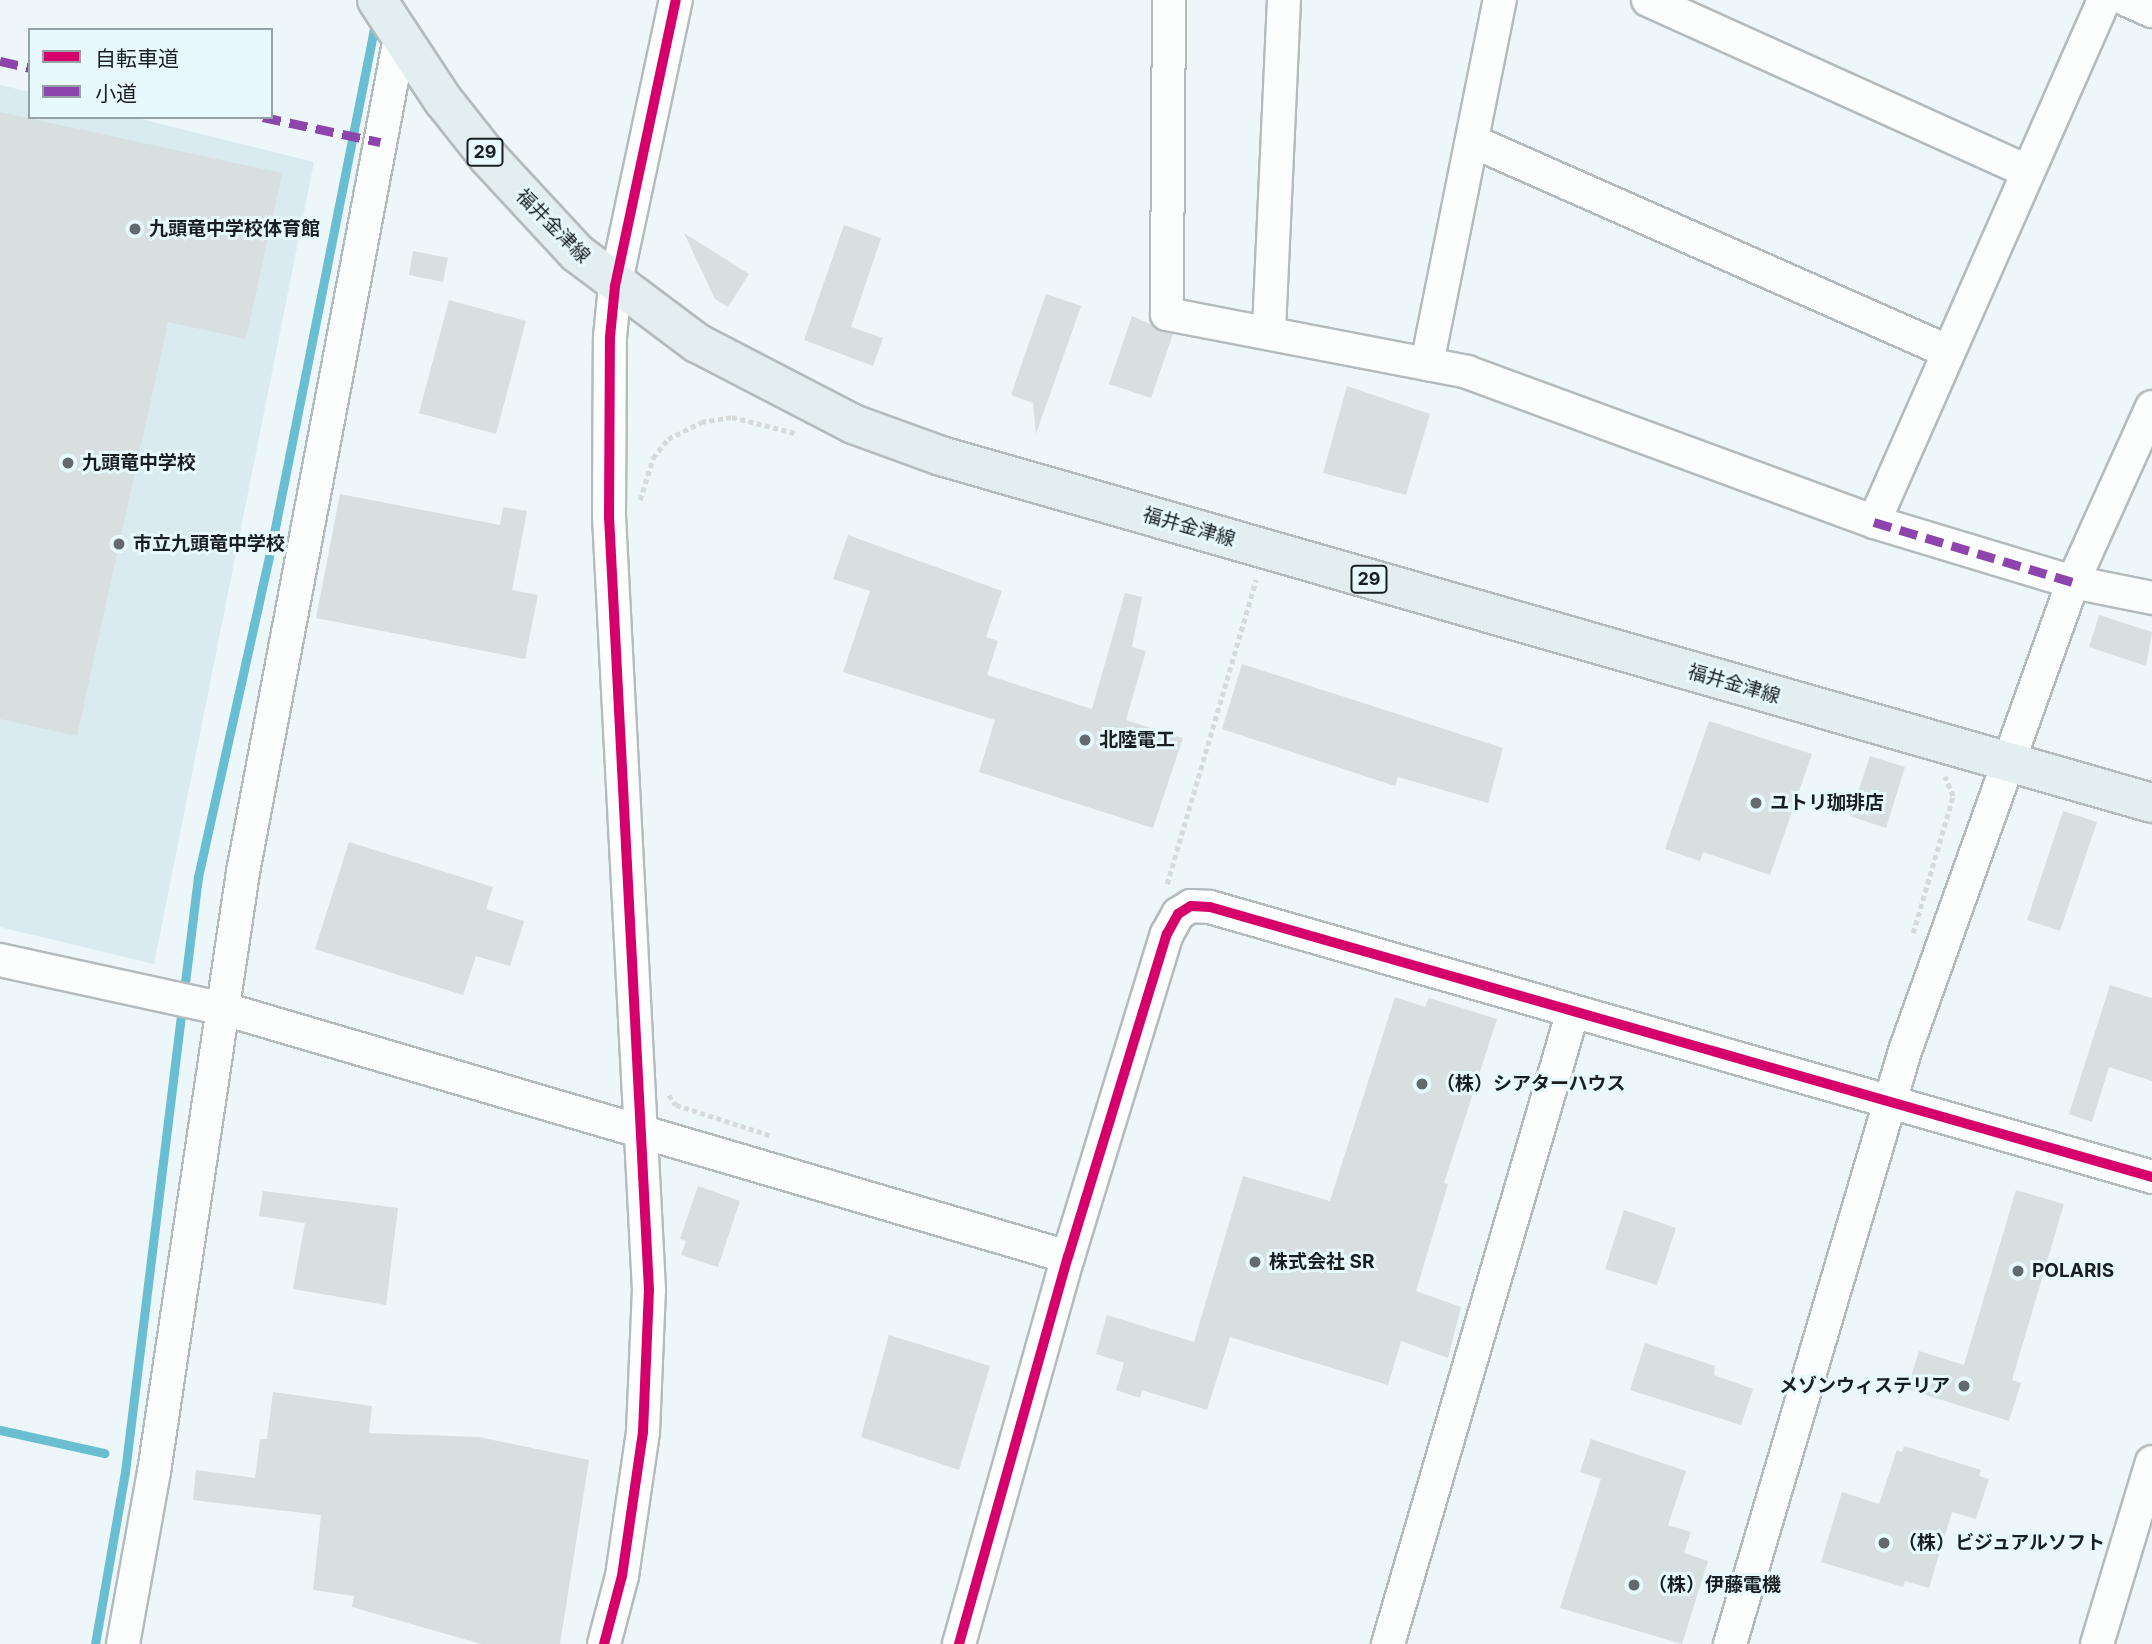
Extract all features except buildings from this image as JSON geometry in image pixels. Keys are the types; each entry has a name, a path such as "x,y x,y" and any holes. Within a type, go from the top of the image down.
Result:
{"main road":[{"name":"福井金津線","path":"392,16 443,100 524,200 615,286 748,372 853,424 929,452 2152,803"}],"street":[{"path":"604,1644 622,1576 643,1432 649,1290 638,1129 609,516 609,349 615,286 676,0"},
{"path":"1169,0 1167,314 1269,330 1467,372 1874,522 2073,582 2152,598"},
{"path":"1269,330 1284,0"},
{"path":"1427,364 1500,0"},
{"path":"1874,522 1947,351 2104,0"},
{"path":"2127,0 2152,11"},
{"path":"1653,1 2027,171"},
{"path":"123,1644 154,1472 221,1008 392,16"},
{"path":"1472,141 1947,351"},
{"path":"1730,1644 1890,1102 2006,762 2073,582 2152,407"},
{"path":"959,1644 1068,1256 1167,934 1178,914 1191,906 1210,907 2152,1177"},
{"path":"0,960 221,1008 1068,1256"},
{"path":"1388,1644 1573,1011"},
{"path":"2097,1644 2152,1462"}],"path":[{"path":"639,503 653,458 668,439 701,422 732,417 805,436"},
{"path":"1166,888 1260,567"},
{"path":"1910,940 1953,796 1943,772"},
{"path":"1170,875 1183,879"},
{"path":"666,1090 676,1105 781,1139"}],"shaded area":[{"name":"市立九頭竜中学校","path":"0,85 28,92 28,119 141,119 314,162 154,964 0,927"}],"waterway":[{"path":"95,1644 125,1472 198,877 273,538 376,19"},
{"path":"0,1430 104,1453"}],"marked path":[{"path":"0,61 28,68"},
{"path":"272,119 380,142"},
{"path":"1874,522 2073,582"}],"cycle path":[{"path":"604,1644 622,1576 643,1432 649,1290 609,516 610,337 615,286 676,0"},
{"path":"959,1644 1068,1257 1167,934 1178,914 1191,906 1210,907 2152,1177"}],"place":[{"name":"九頭竜中学校体育館","path":"135,229"},
{"name":"九頭竜中学校","path":"68,463"},
{"name":"市立九頭竜中学校","path":"119,544"},
{"name":"北陸電工","path":"1085,740"},
{"name":"ユトリ珈琲店","path":"1756,803"},
{"name":"（株）シアターハウス","path":"1422,1084"},
{"name":"株式会社 SR","path":"1255,1262"},
{"name":"POLARIS","path":"2018,1271"},
{"name":"メゾンウィステリア","path":"1964,1386"},
{"name":"（株）ビジュアルソフト","path":"1884,1543"},
{"name":"（株）伊藤電機","path":"1634,1585"}]}
